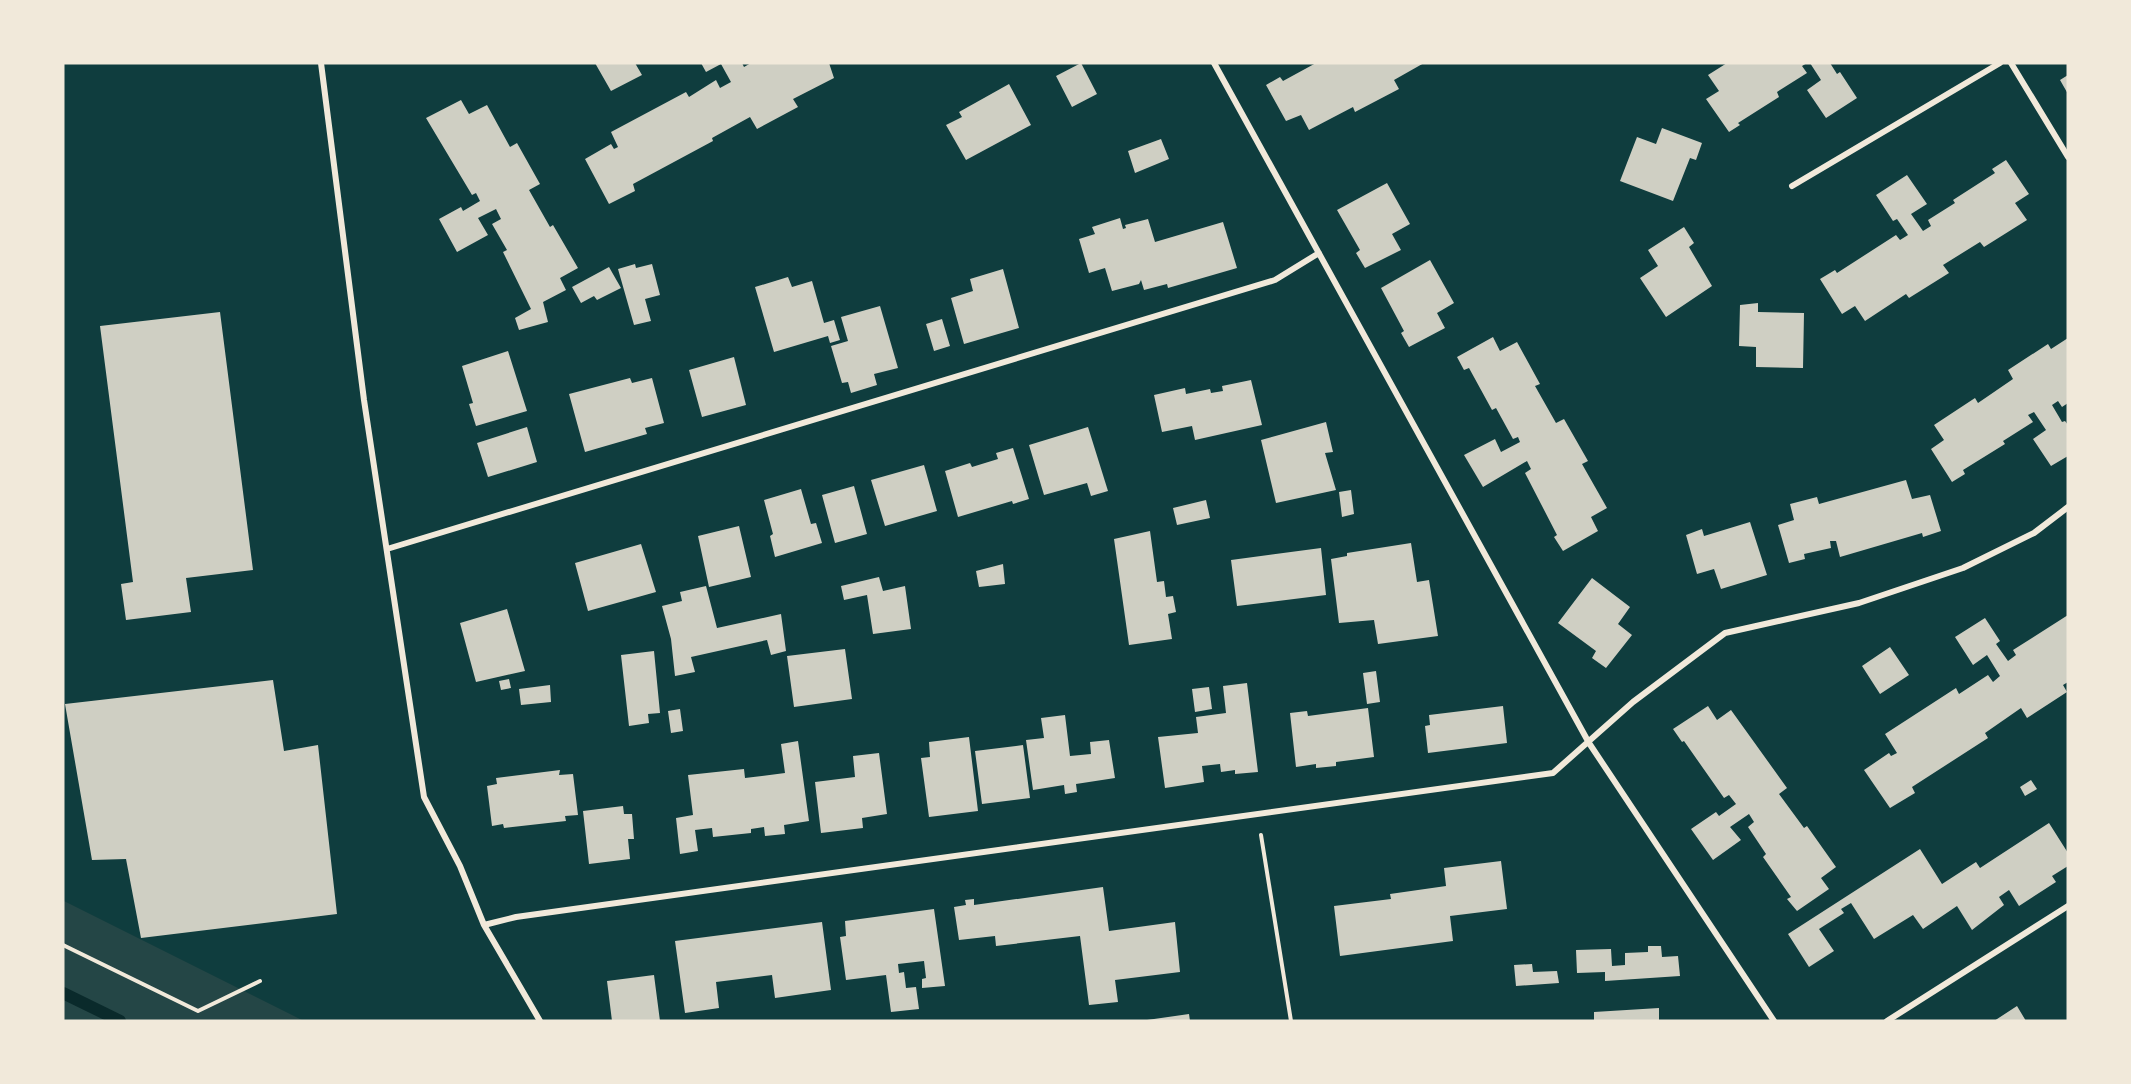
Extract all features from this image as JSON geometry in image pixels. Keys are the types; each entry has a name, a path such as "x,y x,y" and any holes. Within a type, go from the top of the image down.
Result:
{"street":[{"path":"321,63 364,400 424,797 460,866 484,925 540,1021"},
{"path":"1214,63 1589,743 1774,1021"},
{"path":"1792,186 2000,63"},
{"path":"2011,63 2068,157"},
{"path":"387,549 1275,280 1319,253"},
{"path":"484,925 516,917 1553,773 1633,702 1725,633 1859,603 1963,568 2034,533 2068,507"},
{"path":"1887,1021 2068,906"}],"path":[{"path":"1258,814 1291,1021"},
{"path":"63,945 198,1011 260,981"}],"shaded area":[{"path":"63,894 64,901 304,1021 63,1021"}],"building":[{"path":"595,63 635,63 642,75 611,91"},
{"path":"701,63 742,63 744,67 751,63 829,63 834,78 793,99 798,107 757,129 750,117 712,138 713,141 633,184 635,191 609,204 585,159 611,144 614,149 618,147 611,132 686,92 689,97 716,80 720,88 731,82 721,64 706,72"},
{"path":"1081,63 1097,94 1072,107 1056,76"},
{"path":"1316,63 1424,63 1394,80 1399,89 1355,112 1353,107 1309,130 1301,115 1286,121 1266,85 1280,77 1283,81"},
{"path":"1727,63 1807,63 1802,66 1807,73 1777,92 1779,97 1738,123 1740,125 1729,132 1706,99 1719,91 1708,75"},
{"path":"1810,63 1830,63 1837,74 1840,72 1857,98 1826,118 1807,90 1821,80"},
{"path":"2068,75 2068,94 2060,80"},
{"path":"1009,84 1031,125 966,160 946,125 962,117 959,112"},
{"path":"461,100 469,114 487,105 510,147 517,143 540,184 529,190 550,227 553,225 578,268 560,278 566,290 543,302 548,322 519,330 515,318 531,309 503,252 507,250 492,224 501,219 496,209 478,218 488,235 457,252 439,219 461,207 463,211 480,201 476,193 472,195 426,118"},
{"path":"1662,128 1702,143 1696,160 1690,158 1673,201 1620,181 1637,137 1656,144"},
{"path":"1161,139 1169,159 1135,173 1128,151"},
{"path":"2006,160 2029,194 2015,203 2027,220 1984,247 1980,242 1943,265 1949,273 1909,298 1906,294 1865,321 1855,306 1842,314 1820,279 1835,270 1837,273 1896,235 1900,240 1908,235 1897,219 1893,221 1876,195 1907,175 1927,204 1911,214 1923,231 1931,226 1928,220 1955,203 1953,200 1995,173 1992,169"},
{"path":"1387,183 1410,224 1392,234 1401,250 1365,268 1356,253 1360,250 1337,210"},
{"path":"1120,218 1123,229 1126,228 1125,225 1148,219 1155,242 1223,222 1237,268 1168,288 1167,284 1144,290 1141,280 1139,284 1112,291 1105,268 1089,273 1079,239 1095,234 1092,227"},
{"path":"1684,227 1694,243 1689,247 1712,286 1666,317 1640,278 1658,266 1648,250"},
{"path":"1430,260 1454,303 1437,313 1445,328 1409,347 1401,333 1404,331 1381,288"},
{"path":"635,264 636,268 652,264 660,295 645,299 651,321 634,325 618,269"},
{"path":"609,267 621,288 597,300 594,296 581,303 572,287"},
{"path":"1003,269 1019,328 964,344 951,298 973,291 970,279"},
{"path":"788,277 792,287 812,281 824,323 834,320 840,340 830,343 828,336 774,352 755,287"},
{"path":"1758,303 1758,312 1804,313 1803,368 1756,367 1756,347 1739,346 1740,305"},
{"path":"880,306 898,368 874,374 877,385 851,393 848,382 842,383 831,346 848,341 841,317"},
{"path":"220,312 253,570 186,578 191,612 126,620 121,584 133,582 100,326"},
{"path":"942,319 950,346 934,351 926,324"},
{"path":"1493,337 1500,351 1517,342 1540,384 1535,386 1556,423 1564,419 1588,461 1582,464 1607,508 1591,517 1598,531 1563,551 1554,537 1557,535 1525,473 1531,469 1527,461 1483,487 1464,455 1495,439 1501,452 1520,442 1518,437 1513,439 1496,408 1492,410 1469,368 1464,370 1457,357"},
{"path":"2068,338 2068,403 2062,407 2058,401 2052,405 2062,422 2065,421 2068,425 2068,456 2051,466 2033,439 2046,430 2034,412 2028,415 2033,422 2003,441 2005,444 1963,470 1965,474 1952,482 1931,449 1944,440 1934,425 1975,398 1978,403 2013,379 2008,370 2048,344 2051,349"},
{"path":"508,351 527,411 476,426 469,404 473,403 462,366"},
{"path":"734,357 746,405 702,417 689,370"},
{"path":"630,378 632,383 652,378 664,423 645,428 647,434 585,452 569,394"},
{"path":"1251,380 1262,425 1195,440 1192,426 1162,432 1154,395 1185,388 1186,394 1210,389 1211,393 1223,391 1222,386"},
{"path":"1326,422 1333,452 1325,453 1336,490 1276,503 1261,440"},
{"path":"527,427 537,462 488,477 477,443"},
{"path":"1088,427 1108,491 1091,496 1087,483 1044,495 1029,445"},
{"path":"1013,448 1029,499 1013,504 1012,501 958,517 945,471 970,463 972,467 998,459 996,453"},
{"path":"924,465 937,511 885,526 871,480"},
{"path":"1906,480 1912,499 1930,495 1941,531 1923,537 1922,533 1840,557 1836,541 1830,541 1831,548 1804,554 1805,559 1789,563 1778,525 1794,520 1790,504 1817,497 1819,504"},
{"path":"854,486 867,534 835,543 822,495"},
{"path":"801,489 811,524 816,523 822,543 775,557 770,536 773,534 764,500"},
{"path":"1351,490 1354,514 1342,517 1339,492"},
{"path":"1206,500 1210,518 1177,525 1173,508"},
{"path":"1750,522 1767,575 1721,589 1714,569 1697,574 1686,535 1702,529 1704,536"},
{"path":"739,526 751,577 709,587 698,536"},
{"path":"1150,531 1157,582 1164,581 1166,597 1173,596 1176,612 1168,614 1172,639 1129,645 1114,539"},
{"path":"1411,543 1417,582 1429,580 1438,636 1378,644 1374,620 1339,623 1331,559 1347,556 1347,553"},
{"path":"641,544 656,592 588,611 575,563"},
{"path":"1321,548 1326,595 1237,606 1231,560"},
{"path":"1003,564 1005,584 979,587 976,571"},
{"path":"879,577 883,591 905,586 911,629 873,634 867,595 844,600 841,586"},
{"path":"1592,578 1630,607 1618,624 1632,635 1606,668 1592,658 1596,651 1558,623"},
{"path":"706,586 717,628 781,614 786,651 771,655 767,640 691,657 695,672 675,676 671,639 662,606 682,601 680,592"},
{"path":"507,609 525,671 476,682 460,623"},
{"path":"2068,615 2068,682 2063,685 2067,692 2027,718 2021,708 1985,733 1988,738 1912,787 1915,793 1890,808 1864,770 1889,753 1891,756 1897,753 1885,734 1956,688 1959,694 1988,675 1993,682 2000,676 1987,655 1973,665 1955,637 1985,618 2000,641 1996,644 2008,661 2016,655 2013,650"},
{"path":"1890,647 1909,675 1880,694 1862,666"},
{"path":"845,649 852,699 794,707 787,656"},
{"path":"654,651 660,713 648,714 649,723 629,726 621,655"},
{"path":"1376,671 1380,702 1367,704 1363,673"},
{"path":"509,679 511,688 501,690 499,681"},
{"path":"273,680 284,751 318,745 337,914 141,938 126,859 92,860 65,704"},
{"path":"1247,683 1258,772 1235,774 1235,770 1221,772 1220,764 1202,766 1204,782 1165,788 1158,737 1198,733 1196,717 1226,713 1223,686"},
{"path":"550,685 551,702 521,705 519,689"},
{"path":"1209,687 1212,709 1195,712 1192,689"},
{"path":"1503,706 1507,743 1428,753 1425,726 1430,725 1429,715"},
{"path":"1708,706 1717,720 1731,710 1787,788 1779,794 1804,828 1807,826 1836,867 1821,878 1829,889 1797,911 1787,899 1791,897 1763,857 1766,854 1748,827 1754,822 1749,814 1730,827 1741,840 1713,860 1691,829 1716,812 1719,816 1736,804 1729,795 1724,798 1673,729"},
{"path":"1368,708 1374,757 1336,762 1336,766 1316,768 1316,764 1296,767 1290,713 1307,711 1308,716"},
{"path":"680,709 683,731 671,733 668,711"},
{"path":"1065,715 1070,756 1091,754 1090,742 1109,740 1115,778 1076,784 1077,792 1065,794 1064,785 1033,790 1026,740 1044,738 1041,718"},
{"path":"969,737 978,811 929,817 921,758 930,757 929,742"},
{"path":"798,741 809,821 784,825 785,834 765,836 764,827 751,829 751,833 713,837 712,828 695,830 698,851 680,854 676,818 693,815 688,775 744,769 745,778 785,773 781,744"},
{"path":"1023,745 1030,798 982,804 975,751"},
{"path":"879,753 887,814 862,818 863,828 821,833 815,782 855,777 853,756"},
{"path":"560,770 559,775 573,774 578,815 565,816 566,821 504,828 503,824 492,826 487,786 497,784 496,778"},
{"path":"2031,780 2037,789 2025,796 2020,787"},
{"path":"623,806 624,814 632,814 634,839 628,839 630,859 589,864 583,811"},
{"path":"2049,823 2068,853 2068,866 2052,876 2056,882 2019,906 2009,890 1999,897 2004,905 1972,930 1957,906 1923,929 1913,915 1874,939 1851,903 1841,909 1844,913 1819,929 1834,951 1809,967 1788,934 1920,849 1942,884 1976,862 1980,868"},
{"path":"1501,861 1507,909 1450,916 1453,941 1340,956 1334,906 1391,899 1390,894 1446,886 1444,868"},
{"path":"1103,887 1109,931 1175,922 1180,972 1115,980 1118,1002 1089,1005 1080,936 996,946 995,936 959,940 954,907 966,905 965,900 974,899 974,905"},
{"path":"934,909 945,986 922,988 922,979 926,978 924,961 898,964 899,973 904,972 906,988 916,987 919,1009 891,1012 886,975 846,980 840,937 846,936 845,921"},
{"path":"822,922 831,990 775,998 772,975 716,982 719,1008 685,1013 675,941"},
{"path":"1648,946 1661,946 1662,957 1678,956 1680,976 1605,981 1605,972 1577,973 1576,950 1611,949 1612,966 1625,965 1625,953 1648,952"},
{"path":"1532,964 1533,972 1557,971 1559,983 1516,986 1514,965"},
{"path":"654,975 660,1021 612,1021 607,981"},
{"path":"2017,1006 2026,1021 1994,1021"},
{"path":"1659,1008 1659,1021 1594,1021 1594,1012"},
{"path":"1189,1014 1190,1021 1147,1020"}],"waterway":[{"path":"63,993 120,1021"}]}
